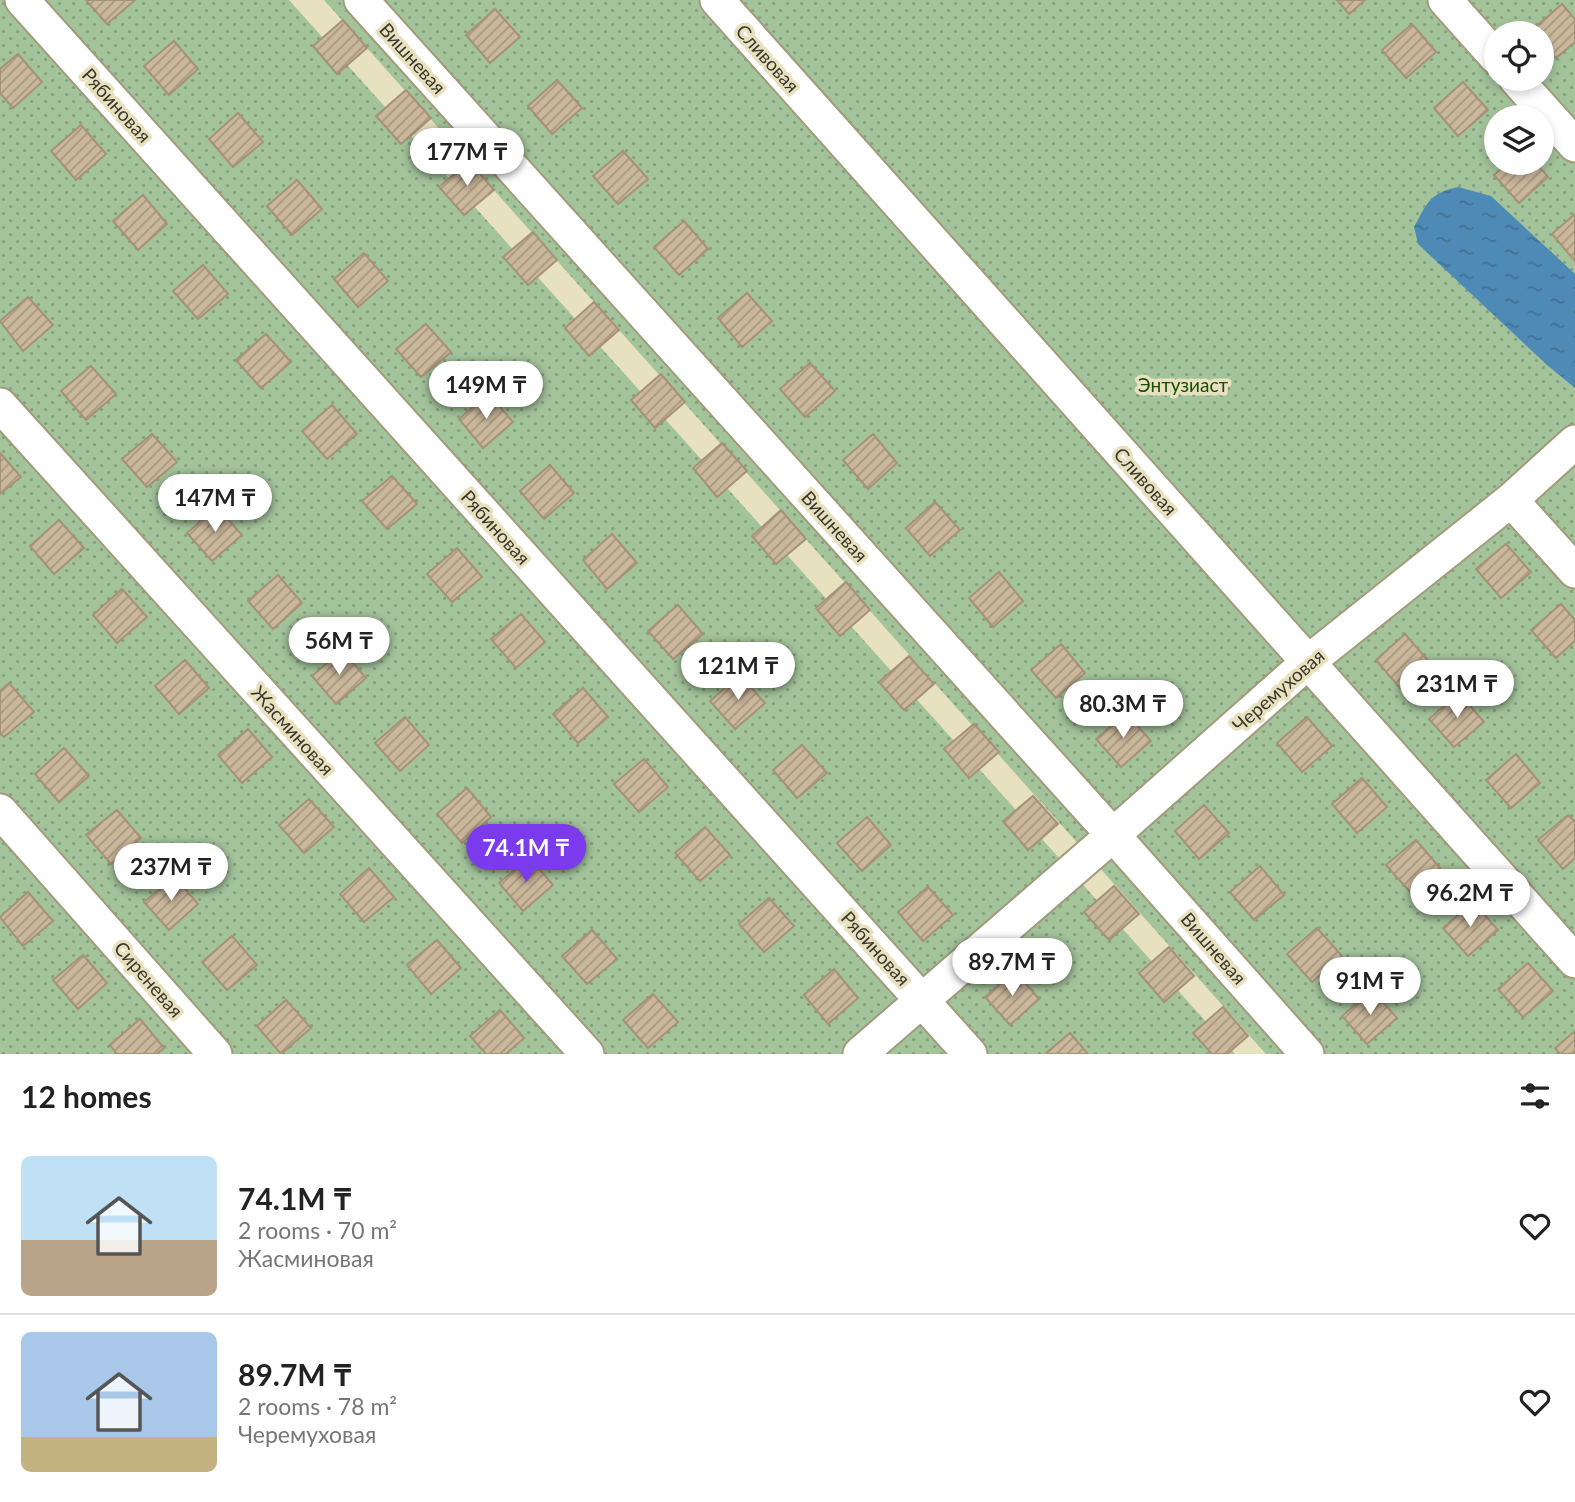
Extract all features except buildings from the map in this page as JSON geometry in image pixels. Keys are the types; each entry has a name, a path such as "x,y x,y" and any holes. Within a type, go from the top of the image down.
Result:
{"street":[{"name":"Рябиновая","path":"22,0 970,1054"},
{"name":"Вишневая","path":"361,0 1114,835 1307,1054"},
{"name":"Сливовая","path":"717,0 1575,961"},
{"path":"1445,0 1484,44"},
{"path":"1527,91 1575,145"},
{"name":"Жасминовая","path":"0,405 587,1054"},
{"name":"Черемуховая","path":"860,1054 1114,835 1308,662 1511,500 1575,443"},
{"path":"1511,500 1575,571"},
{"name":"Сиреневая","path":"0,811 215,1054"}],"green space":[{"path":"0,0 289,0 1235,1054 0,1054"},
{"name":"Энтузиаст","path":"324,0 1575,0 1575,1054 1266,1054"}],"water":[{"path":"1458,187 1491,196 1575,274 1575,388 1418,244 1414,227 1426,205 1441,192"}]}
